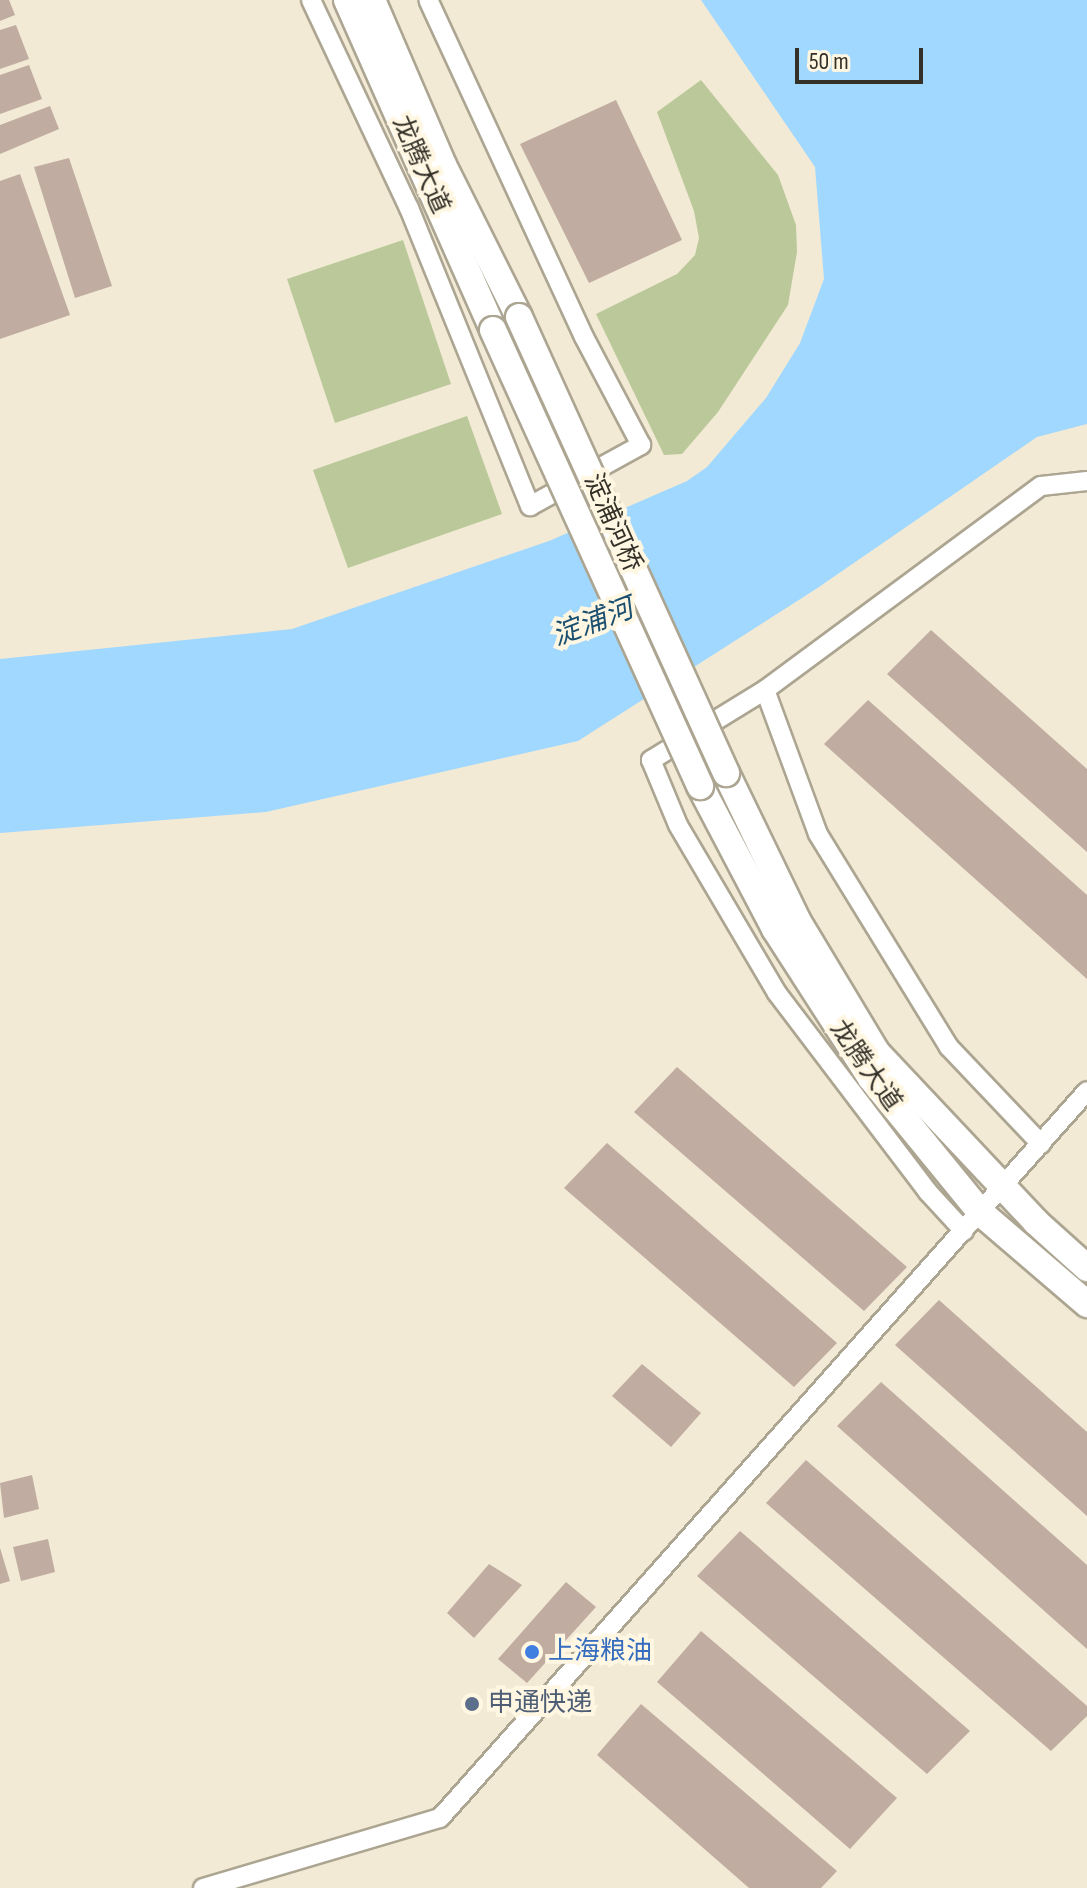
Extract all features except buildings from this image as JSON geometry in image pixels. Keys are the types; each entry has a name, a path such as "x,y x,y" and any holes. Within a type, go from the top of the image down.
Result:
{"main road":[{"name":"龙腾大道","path":"347,0 493,330"},
{"name":"龙腾大道","path":"372,0 443,165 519,317"},
{"name":"淀浦河桥","path":"519,317 726,773"},
{"name":"淀浦河桥","path":"493,330 700,786"},
{"name":"龙腾大道","path":"726,773 797,920 877,1053 1003,1188 1087,1268"},
{"name":"龙腾大道","path":"700,786 775,929 871,1078 973,1222 1087,1304"}],"street":[{"path":"311,0 409,208 530,506 641,445 584,337 428,0"},
{"path":"973,1222 928,1192 777,993 678,825 651,760 765,690 1041,486 1087,481"},
{"path":"765,690 818,834 949,1047 1041,1144"},
{"path":"203,1888 440,1818 1087,1091"}],"green space":[{"path":"701,80 778,175 796,225 797,252 788,305 718,412 682,454 664,455 596,314 677,274 695,255 699,238 694,211 657,112"},
{"path":"403,240 451,384 335,423 287,279"},
{"path":"467,416 502,514 348,568 313,470"}],"water":[{"name":"淀浦河","path":"701,0 1087,0 1087,424 1037,437 816,589 578,741 266,812 0,833 0,659 292,629 549,541 687,481 707,467 766,398 800,343 824,279 815,167"}],"place":[{"name":"上海粮油","path":"532,1652"},
{"name":"申通快递","path":"472,1704"}]}
